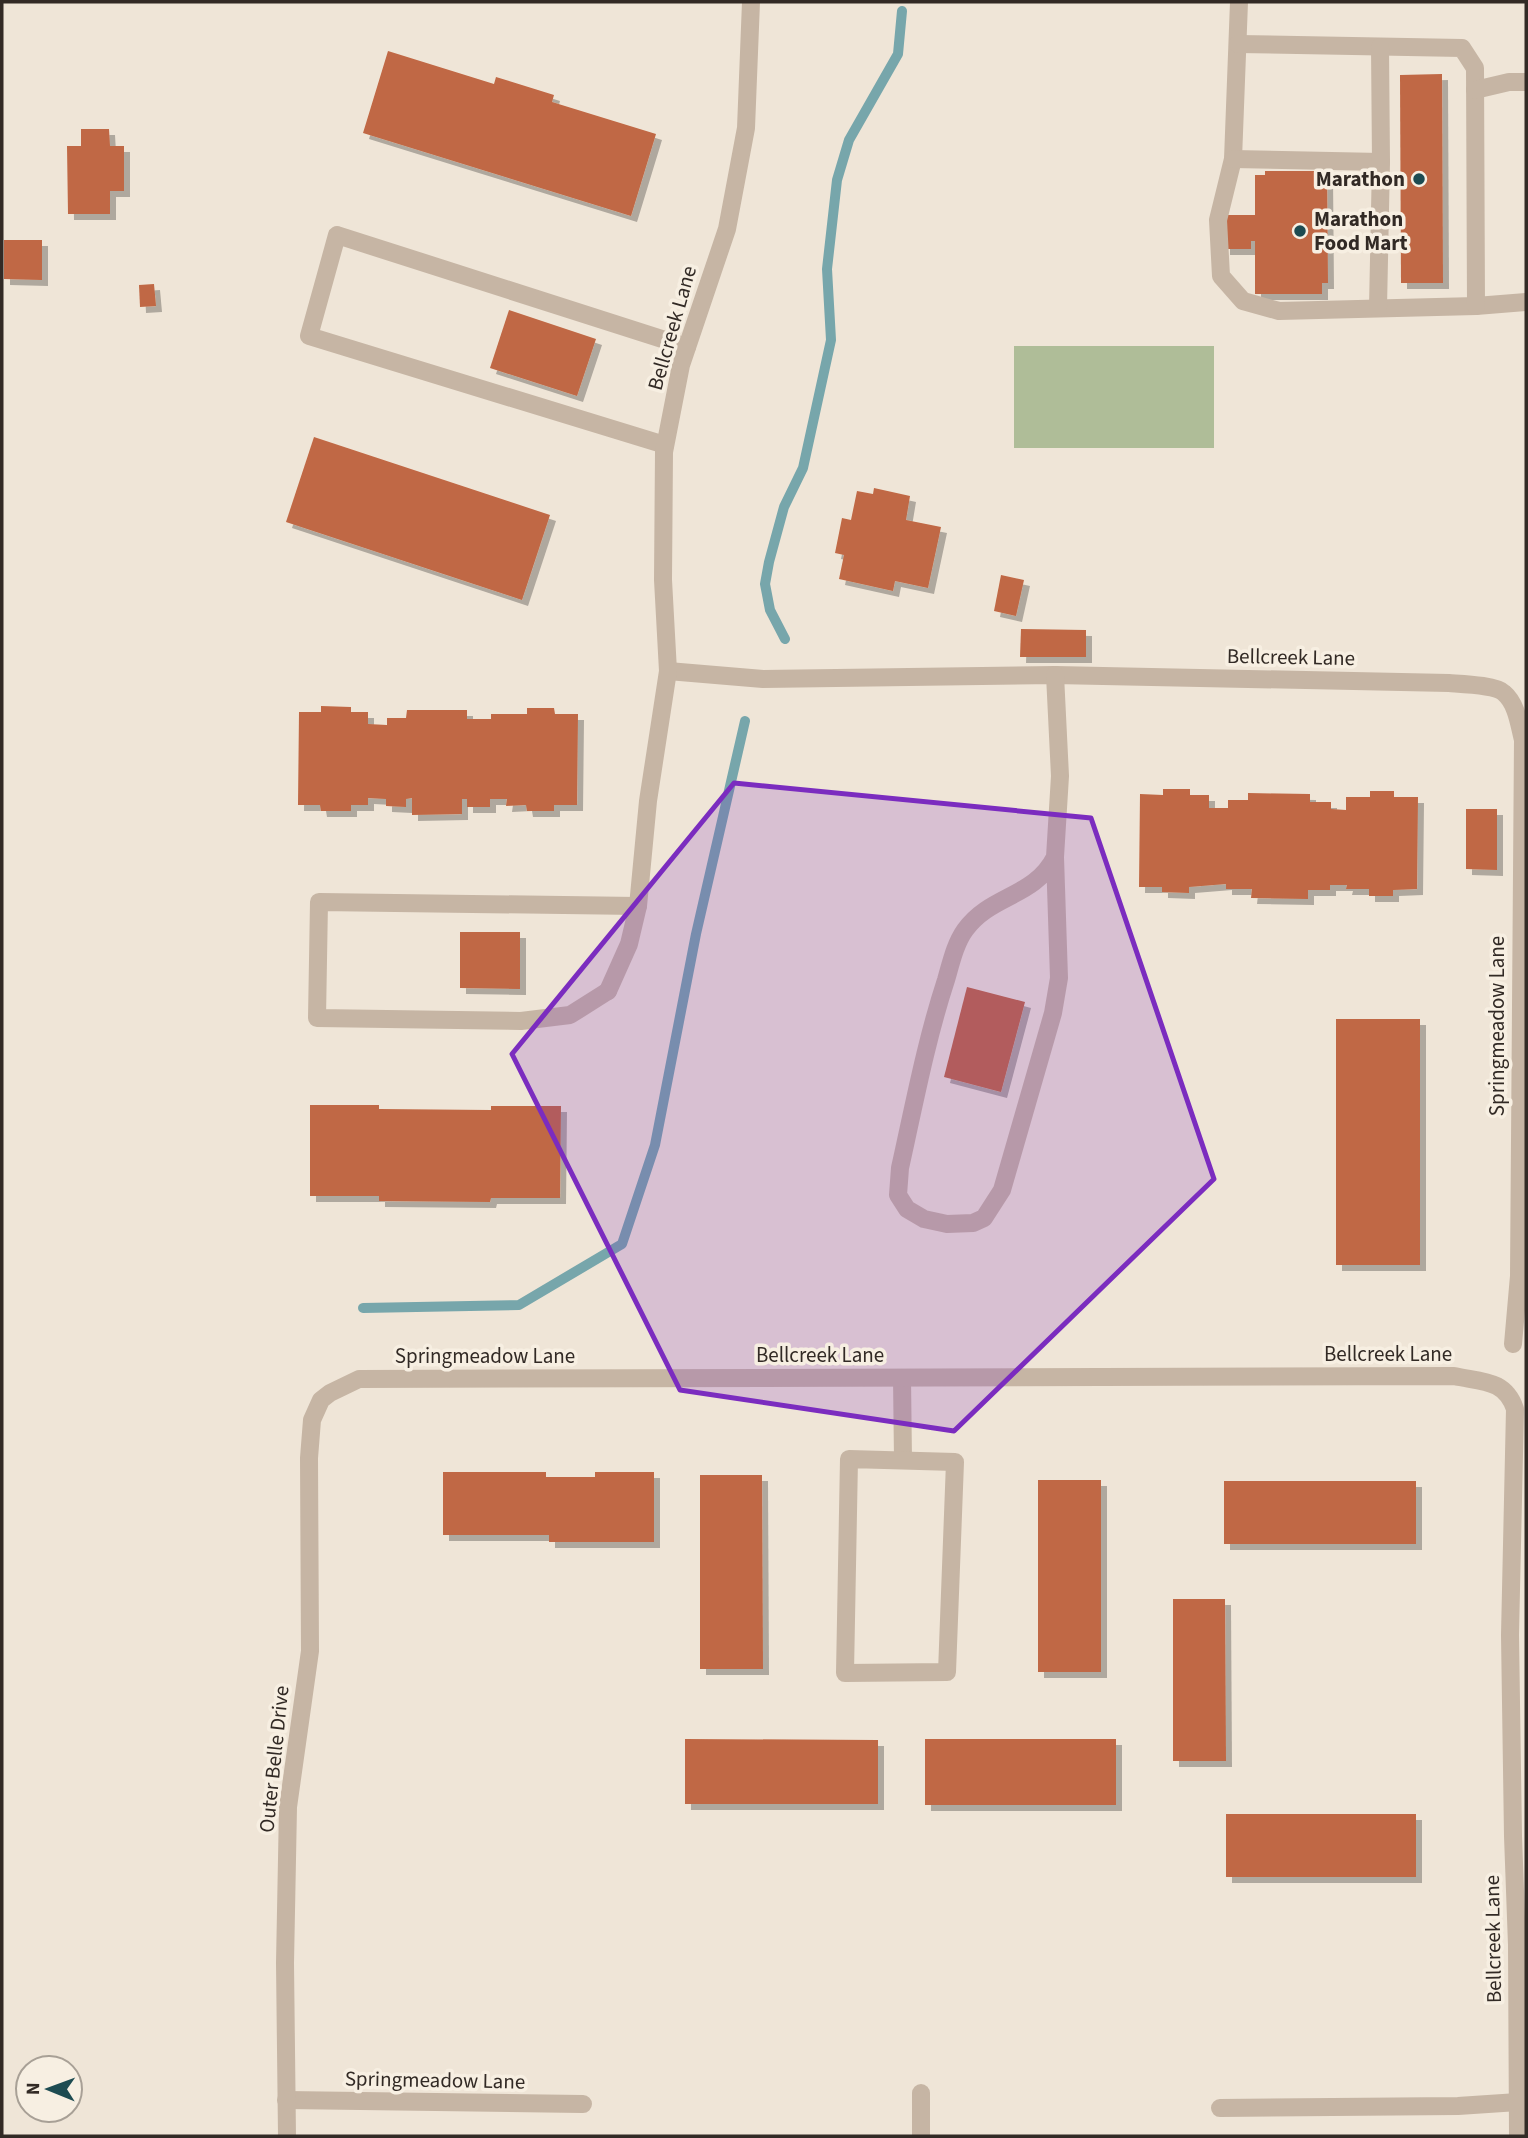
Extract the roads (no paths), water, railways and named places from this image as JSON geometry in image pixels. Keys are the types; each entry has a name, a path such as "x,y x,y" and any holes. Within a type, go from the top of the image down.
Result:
{"street":[{"name":"Bellcreek Lane","path":"638,906 319,902 317,1018 521,1021 570,1015 608,991 629,944 638,906 648,801 668,671 663,580 665,445 681,365 727,229 746,128 751,2"},
{"path":"1239,2 1233,159 1218,220 1221,276 1243,301 1279,311 1476,306 1526,302"},
{"path":"1238,44 1462,48 1475,68 1476,306"},
{"path":"1378,308 1380,47"},
{"path":"1475,90 1509,82 1526,82"},
{"path":"1233,159 1381,162"},
{"path":"665,445 309,335 338,235 687,347"},
{"name":"Bellcreek Lane","path":"668,671 762,678 1055,675 1449,683 1493,688 1504,692 1515,710"},
{"path":"1055,675 1060,776 1055,857 1059,978 1053,1013 1002,1191 984,1218 973,1223 947,1224 924,1219 907,1209 898,1195 900,1168 936,1010 957,945 965,930 982,911 1033,884 1048,870 1055,857"},
{"name":"Springmeadow Lane","path":"1513,1344 1519,1276 1523,1043 1522,740 1515,710"},
{"name":"Bellcreek Lane","path":"644,1378 1454,1376 1500,1386 1510,1395 1515,1409 1510,1635 1518,2136"},
{"name":"Springmeadow Lane","path":"330,1393 359,1379 644,1378"},
{"path":"902,1378 903,1460"},
{"name":"Outer Belle Drive","path":"286,2136 288,1808 310,1651 309,1458 312,1420 321,1400 330,1393"},
{"path":"849,1459 903,1460 955,1462 947,1672 845,1673 849,1459"},
{"path":"921,2092 922,2136"},
{"name":"Springmeadow Lane","path":"286,2099 583,2104"},
{"path":"1220,2108 1458,2106 1518,2102"}],"waterway":[{"path":"785,639 770,610 765,584 784,507 803,468 831,340 827,269 837,180 849,140 898,54 902,11"},
{"path":"363,1308 519,1305 622,1244 655,1145 696,934 745,721"}],"place":[{"name":"Marathon","path":"1419,179"},
{"name":"Marathon Food Mart","path":"1300,231"}]}
